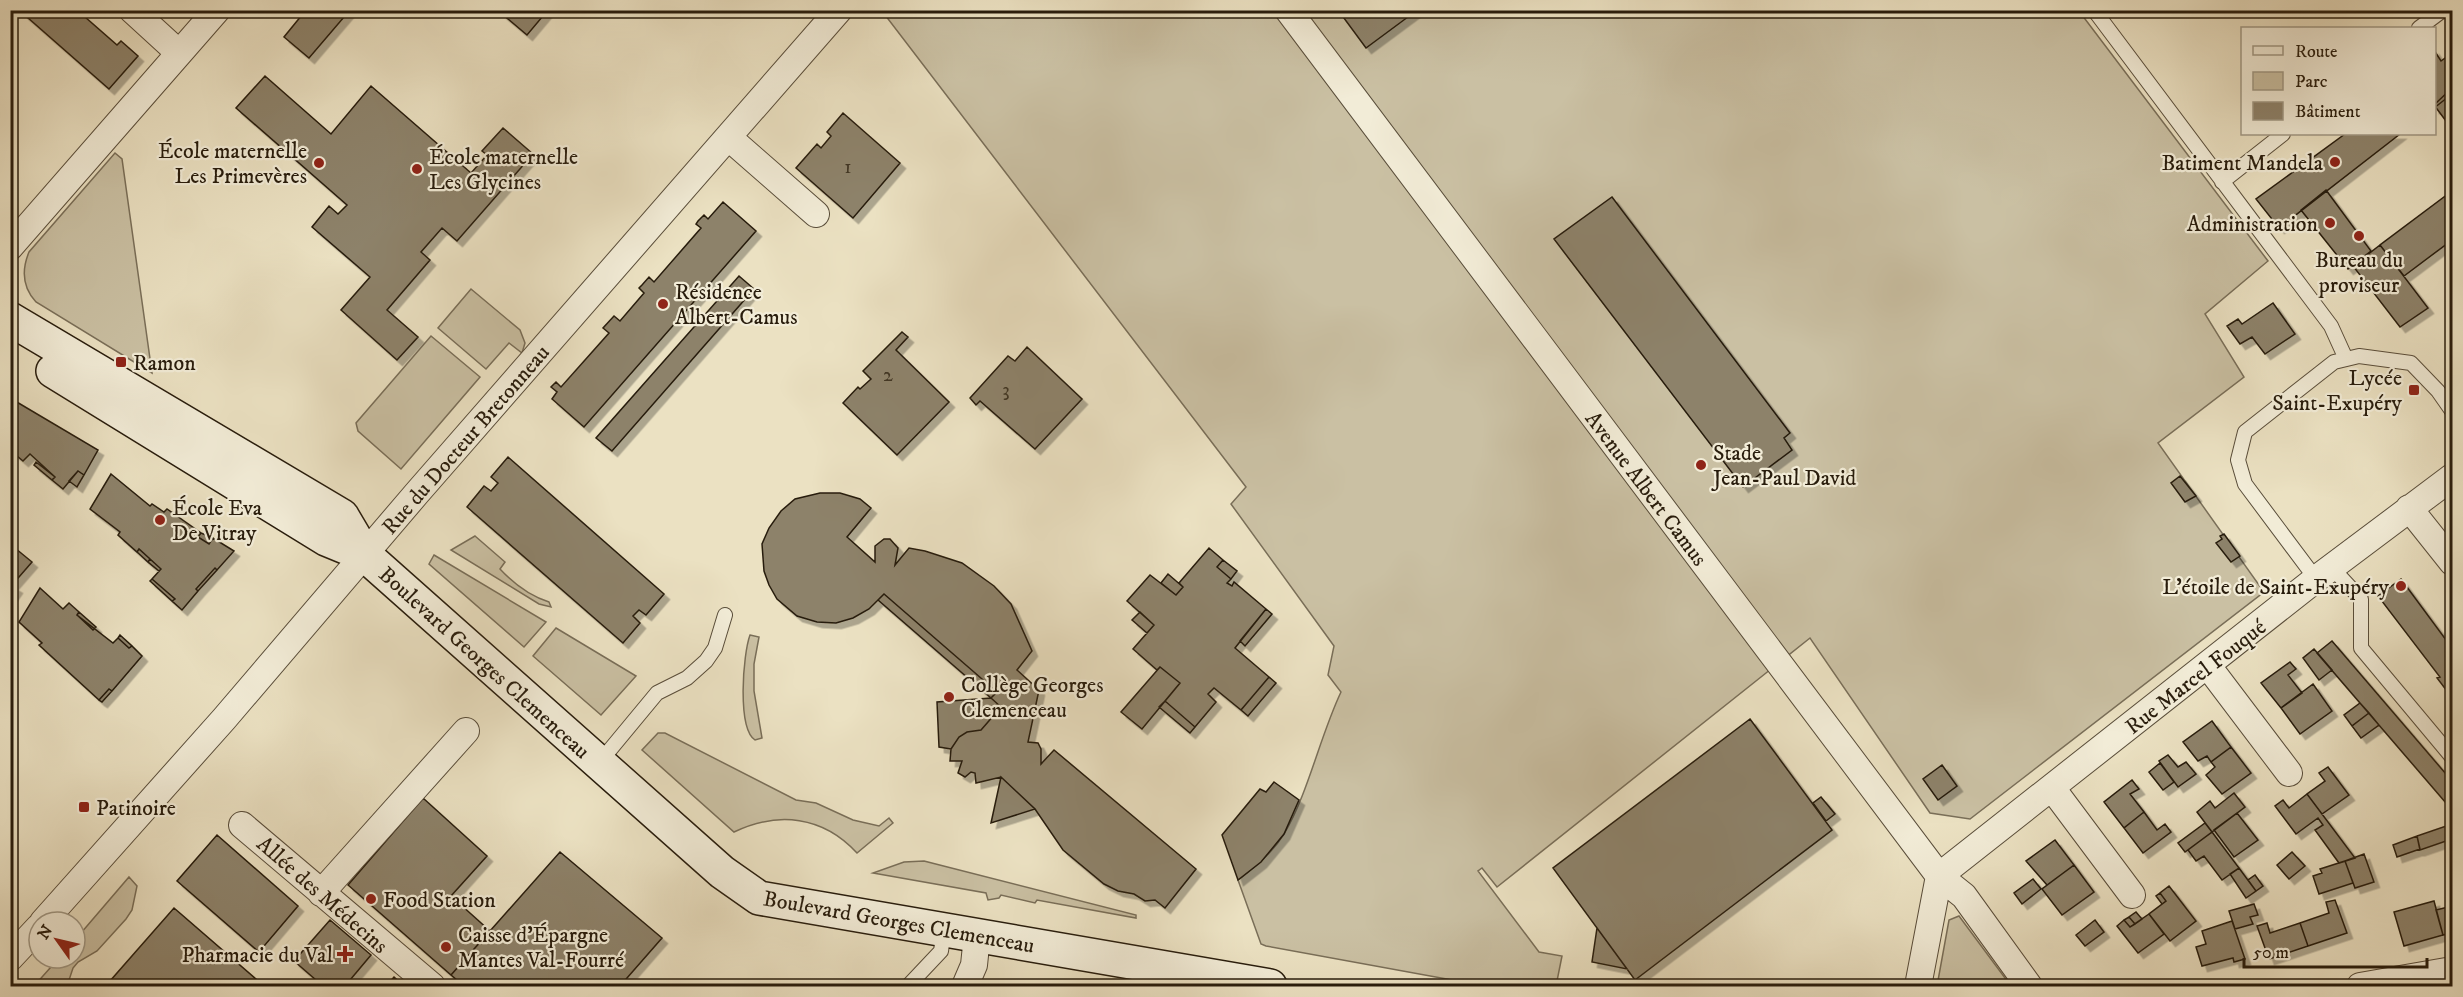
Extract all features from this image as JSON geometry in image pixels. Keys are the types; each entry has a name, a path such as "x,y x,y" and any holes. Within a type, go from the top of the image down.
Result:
{"main road":[{"name":"Boulevard Georges Clemenceau","path":"10,319 342,516 365,555 722,872 759,898 1229,983 1270,987"},
{"name":"Boulevard Georges Clemenceau","path":"10,345 326,539 365,555"}],"street":[{"path":"132,10 179,53"},
{"path":"10,247 217,10"},
{"name":"Rue du Docteur Bretonneau","path":"54,910 225,719 839,10"},
{"name":"Avenue Albert Camus","path":"1288,10 1939,876 1964,896 2029,987"},
{"path":"728,137 816,214"},
{"name":"Rue Marcel Fouqué","path":"1939,876 2324,574 2452,477"},
{"path":"2409,508 2452,562"},
{"path":"2208,666 2289,773"},
{"path":"321,893 466,731"},
{"path":"2052,788 2132,895"},
{"name":"Allée des Médecins","path":"243,825 432,987"},
{"path":"1918,987 1939,876"},
{"path":"965,987 974,965 977,936"},
{"path":"10,958 27,940"},
{"path":"2360,987 2452,970"}],"lane":[{"path":"2094,10 2331,326 2346,359"},
{"path":"2420,27 2443,10"},
{"path":"2222,182 2282,135"},
{"path":"2452,411 2438,391 2411,363 2359,356 2334,362 2245,432 2238,460 2245,484 2324,574 2361,599 2361,648 2452,756"},
{"path":"599,763 657,693 687,678 706,661 715,648 725,615"},
{"path":"908,987 941,951 944,930"}],"green space":[{"name":"Stade Jean-Paul David","path":"882,11 2079,11 2268,261 2205,314 2244,377 2158,443 2264,592 1970,819 1930,813 1810,638 1497,887 1482,868 1478,871 1539,952 1562,956 1556,986 1485,986 1261,944 1238,880 1263,859 1279,841 1300,801 1341,692 1328,675 1334,646 1231,504 1246,487"},
{"path":"115,153 122,159 152,373 36,302 26,284 25,265 29,252"},
{"path":"471,289 520,330 525,343 522,353 509,343 486,369 438,328"},
{"path":"431,336 480,377 401,469 358,431 356,423"},
{"path":"475,536 505,562 500,569 505,574 529,593 549,602 551,607 539,604 451,550"},
{"path":"434,555 546,622 524,647 429,564"},
{"path":"556,628 636,676 601,715 533,656"},
{"path":"750,635 759,637 754,664 754,691 762,738 755,740 749,733 746,721 743,690 745,658"},
{"path":"658,733 665,733 796,800 816,803 853,820 879,826 889,818 893,823 857,853 830,831 799,821 767,821 734,832 642,750"},
{"path":"924,861 1136,915 1136,918 1037,900 1035,903 1001,895 999,898 988,900 986,893 873,873 904,862"},
{"path":"129,877 137,886 132,910 97,951 87,957 87,926"},
{"path":"1959,916 2011,986 1937,986 1949,920"},
{"path":"48,970 72,970 67,986 34,986"}],"building":[{"path":"19,10 77,10 117,45 121,41 138,56 109,89"},
{"path":"306,10 350,10 309,58 284,37"},
{"path":"503,10 548,10 527,35 501,13"},
{"path":"1338,10 1415,10 1416,11 1366,48"},
{"path":"2436,53 2441,61 2452,53 2452,94 2436,106"},
{"path":"265,76 331,134 371,86 471,173 487,155 482,151 503,128 533,154 457,241 442,228 421,252 430,260 387,310 418,337 397,360 341,310 370,277 312,227 329,206 338,214 347,205 236,108"},
{"path":"2452,88 2452,129 2436,108 2436,103"},
{"path":"843,113 900,163 853,218 796,168 817,144 821,148 831,136 827,132"},
{"name":"Batiment Mandela","path":"2344,135 2399,135 2279,228 2256,199"},
{"name":"Administration","path":"2326,190 2371,251 2348,269 2301,210"},
{"path":"2452,191 2452,240 2404,276 2380,245"},
{"path":"1612,197 1790,433 1784,438 1792,450 1743,487 1554,239"},
{"name":"Résidence Albert-Camus","path":"723,202 756,231 584,427 552,399 557,392 551,387 556,382 561,387 609,333 603,328 614,316 620,321 644,293 639,288 649,277 654,282 701,228 696,224 698,221 704,215 708,219"},
{"path":"2380,245 2428,308 2400,327 2353,266"},
{"path":"739,276 754,289 612,451 596,438"},
{"path":"2273,303 2295,334 2265,354 2252,337 2240,344 2227,326 2238,319 2242,324"},
{"path":"902,332 908,337 896,350 949,402 897,455 843,403 858,387 860,389 871,379 863,371"},
{"path":"1027,347 1082,399 1035,449 980,401 976,405 970,398 1008,356 1015,361"},
{"path":"10,398 98,450 84,475 78,471 63,489 52,480 55,477 30,454 23,461 10,450"},
{"path":"508,457 664,594 646,615 639,610 633,616 640,623 623,643 467,507 484,486 491,491 498,483 491,477"},
{"path":"36,462 55,477 52,480 34,465"},
{"path":"78,471 84,475 77,487 69,481"},
{"path":"111,474 150,506 152,504 164,512 167,509 201,533 198,537 209,544 213,538 234,551 196,589 198,591 182,610 172,601 175,599 152,579 161,569 139,549 137,552 118,535 120,532 90,509"},
{"path":"2180,476 2196,496 2185,502 2171,483"},
{"path":"820,493 840,493 860,499 871,508 847,537 875,562 875,546 884,539 890,539 898,548 895,565 909,548 962,563 994,586 1011,604 1032,651 1017,670 1039,690 1028,742 1038,743 1041,749 1041,764 1054,750 1196,869 1165,908 1155,900 1145,901 1134,894 1118,891 1104,884 1063,850 1035,809 1001,777 976,783 975,773 971,772 965,777 958,773 962,761 950,761 951,749 959,737 967,732 981,730 1001,707 991,698 997,692 884,594 869,609 853,618 836,623 817,622 797,616 777,599 764,571 762,544 769,528 781,511 795,499"},
{"path":"201,533 213,538 209,544 198,537"},
{"path":"2224,534 2240,556 2231,562 2216,543 2222,539 2220,536"},
{"path":"10,544 32,562 12,585 17,588 10,598"},
{"path":"1209,548 1223,560 1217,567 1231,579 1227,583 1232,586 1234,582 1266,609 1235,648 1269,677 1241,710 1214,688 1208,694 1216,702 1195,727 1165,701 1180,683 1160,667 1157,670 1133,649 1154,625 1127,601 1150,575 1176,595 1183,587 1179,583"},
{"path":"139,549 150,559 148,562 137,552"},
{"path":"150,559 161,569 159,571 148,562"},
{"path":"1223,560 1237,571 1231,579 1217,567"},
{"path":"215,568 217,570 198,591 196,589"},
{"path":"1168,574 1183,587 1176,595 1161,583"},
{"path":"152,579 175,599 172,601 150,581"},
{"path":"2401,579 2452,648 2452,694 2437,678 2440,677 2378,596"},
{"path":"40,588 63,609 69,603 79,612 77,615 113,643 118,638 129,648 132,646 142,656 112,691 109,689 99,700 39,645 42,643 19,622"},
{"path":"884,594 997,692 991,698 878,600"},
{"path":"1266,609 1272,614 1245,646 1240,641"},
{"path":"79,612 96,627 93,630 77,615"},
{"path":"1140,612 1154,625 1147,633 1132,620"},
{"path":"120,635 132,646 129,648 118,638"},
{"path":"2332,641 2452,781 2452,810 2317,653"},
{"path":"2314,649 2332,670 2319,680 2303,658"},
{"path":"2290,662 2296,669 2288,675 2302,693 2281,708 2261,683"},
{"path":"1160,667 1180,683 1142,729 1121,712"},
{"path":"1269,677 1276,683 1248,716 1241,710"},
{"path":"2313,684 2332,711 2300,734 2281,708"},
{"path":"109,689 112,691 102,702 99,700"},
{"path":"991,698 1001,707 981,730 967,732 959,737 951,749 939,747 937,702"},
{"path":"1165,701 1195,727 1190,733 1159,707"},
{"path":"2360,703 2369,713 2352,726 2344,715"},
{"path":"2369,713 2379,725 2361,738 2352,726"},
{"path":"1750,719 1832,830 1635,980 1553,868"},
{"path":"2212,721 2231,747 2211,762 2207,756 2198,761 2183,742"},
{"path":"2231,747 2251,773 2222,794 2206,775 2215,767 2211,762"},
{"path":"2168,755 2178,767 2186,762 2196,774 2178,787 2159,761"},
{"path":"2160,763 2174,782 2163,790 2149,772"},
{"path":"1942,765 1957,786 1938,800 1923,779"},
{"path":"2328,767 2349,795 2322,814 2307,794 2325,781 2319,773"},
{"path":"1001,777 1035,809 991,823"},
{"path":"2132,780 2139,789 2130,794 2144,812 2124,828 2104,802"},
{"path":"1274,782 1299,800 1284,834 1261,862 1238,880 1222,835 1260,789 1266,792"},
{"path":"2234,793 2245,807 2212,832 2197,812 2210,801 2215,808"},
{"path":"2307,794 2355,858 2339,863 2315,830 2323,825 2318,818 2296,834 2275,806 2283,800 2289,808"},
{"path":"1821,797 1835,814 1826,821 1813,803"},
{"path":"423,798 487,856 451,896 490,931 451,975 348,885"},
{"path":"2144,812 2157,830 2165,824 2171,832 2143,853 2124,828"},
{"path":"2237,813 2258,840 2234,857 2214,830"},
{"path":"2205,823 2212,832 2185,852 2178,843"},
{"path":"2452,824 2452,839 2420,850 2417,836"},
{"path":"2212,832 2239,868 2222,880 2204,856 2196,861 2188,850"},
{"path":"217,835 298,906 259,952 177,881"},
{"path":"2417,836 2420,849 2397,857 2393,845"},
{"path":"2055,840 2074,865 2047,885 2026,861"},
{"path":"560,852 662,938 620,986 464,986 451,975"},
{"path":"2292,852 2305,866 2289,879 2277,865"},
{"path":"2364,854 2374,882 2355,888 2345,861"},
{"path":"2345,861 2353,883 2319,894 2313,876 2322,873 2320,869"},
{"path":"2074,865 2094,892 2062,915 2042,889"},
{"path":"2239,868 2256,891 2246,898 2230,874"},
{"path":"2255,875 2263,886 2256,891 2248,880"},
{"path":"2033,879 2041,889 2022,904 2014,893"},
{"path":"2169,886 2196,921 2170,941 2149,914 2166,901 2160,893"},
{"path":"2160,893 2166,901 2162,904 2156,896"},
{"path":"2335,900 2347,933 2308,946 2300,923 2329,913 2326,902"},
{"path":"2434,901 2443,935 2404,946 2394,912"},
{"path":"2254,904 2258,915 2250,917 2253,924 2235,929 2229,911"},
{"path":"2452,906 2452,933 2443,935 2436,910"},
{"path":"174,908 264,986 116,986 110,981"},
{"path":"2136,912 2142,919 2135,924 2129,917"},
{"path":"2149,914 2164,934 2138,953 2117,926 2124,920 2130,927"},
{"path":"2129,917 2135,924 2130,927 2124,920"},
{"path":"330,920 371,955 345,986 323,986 294,961"},
{"path":"2095,920 2104,932 2085,946 2076,935"},
{"path":"2232,921 2245,959 2234,962 2233,958 2202,966 2196,947 2206,944 2202,931"},
{"path":"2267,923 2270,933 2300,923 2308,946 2269,959 2257,926"},
{"path":"1597,928 1627,969 1592,962"},
{"path":"394,977 404,986 386,986"}],"place":[{"name":"Batiment Mandela","path":"2335,162"},
{"name":"École maternelle Les Primevères","path":"319,163"},
{"name":"École maternelle Les Glycines","path":"417,169"},
{"name":"Administration","path":"2330,223"},
{"name":"Bureau du proviseur","path":"2359,236"},
{"name":"Résidence Albert-Camus","path":"663,304"},
{"name":"Ramon","path":"121,362"},
{"name":"Lycée Saint-Exupéry","path":"2414,390"},
{"name":"Stade Jean-Paul David","path":"1701,465"},
{"name":"École Eva De Vitray","path":"160,520"},
{"name":"L'étoile de Saint-Exupéry","path":"2401,586"},
{"name":"Collège Georges Clemenceau","path":"949,697"},
{"name":"Patinoire","path":"84,807"},
{"name":"Food Station","path":"371,899"},
{"name":"Caisse d'Épargne Mantes Val-Fourré","path":"446,947"},
{"name":"Pharmacie du Val","path":"345,954"}]}
